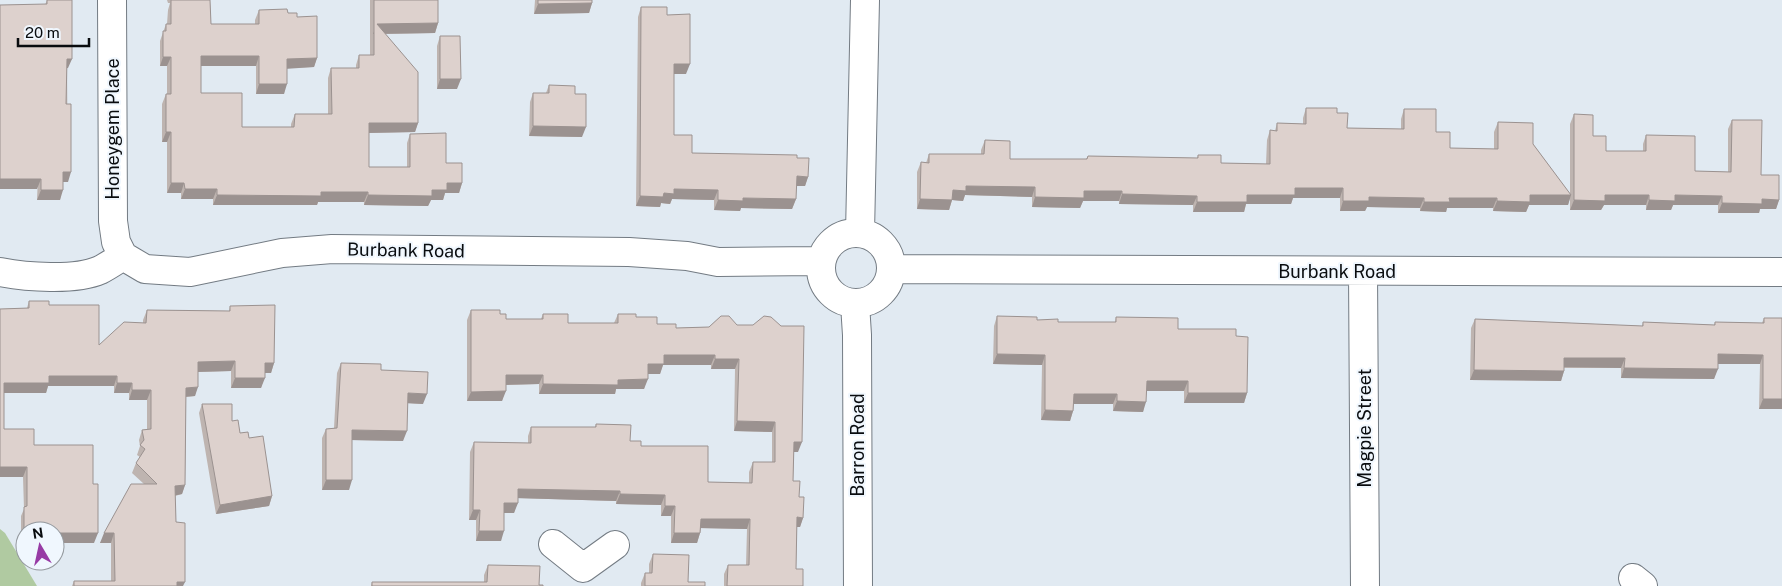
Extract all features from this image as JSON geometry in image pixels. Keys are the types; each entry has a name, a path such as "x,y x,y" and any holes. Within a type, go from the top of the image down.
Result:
{"street":[{"name":"Honeygem Place","path":"112,0 113,221 116,242 123,256"},
{"path":"860,233 865,0"},
{"path":"860,233 875,238 886,249 892,269 890,280 884,290 866,302 855,304 845,302 828,290 823,281 821,261 828,247 840,237 860,233"},
{"name":"Burbank Road","path":"123,256 145,269 190,272 282,253 332,249 629,252 687,256 736,263 821,261"},
{"path":"0,272 16,275 74,276 99,270 123,256"},
{"name":"Burbank Road","path":"892,269 1782,272"},
{"name":"Magpie Street","path":"1363,271 1365,586"},
{"name":"Barron Road","path":"855,304 857,335 858,586"},
{"path":"553,544 583,577 615,546"}],"green space":[{"path":"0,529 5,533 15,550 15,571 28,571 37,586 0,586"}],"building":[{"path":"47,0 72,0 72,59 67,59 66,104 71,104 71,172 63,172 63,190 41,190 41,179 0,179 0,5 47,4"},
{"path":"171,0 210,0 211,24 259,24 259,10 287,9 288,13 297,13 297,17 317,16 317,58 287,59 287,84 259,84 259,56 201,56 201,93 242,93 242,127 294,127 295,114 332,114 331,68 359,68 359,55 374,55 374,0 438,0 438,23 377,24 418,72 418,123 369,123 369,167 410,167 410,134 446,133 446,163 462,163 462,183 447,183 447,190 432,190 432,196 368,195 368,192 321,192 321,196 217,195 217,189 185,189 184,183 171,183 171,132 166,132 166,94 171,94 171,57 163,57 163,31 166,31 166,24 171,24"},
{"path":"538,0 592,0 592,3 538,4"},
{"path":"641,7 667,7 667,15 690,14 690,64 674,64 674,135 692,135 692,153 797,155 797,158 809,158 808,177 797,176 796,199 743,198 743,201 718,200 718,190 674,189 674,194 664,193 663,197 640,196"},
{"path":"440,36 460,36 461,79 440,79"},
{"path":"549,85 575,86 575,94 586,94 586,127 533,126 533,93 549,93"},
{"path":"1306,108 1337,108 1337,113 1348,113 1347,128 1404,129 1404,109 1436,109 1436,132 1450,132 1450,148 1498,149 1498,122 1533,123 1533,144 1571,195 1530,195 1530,202 1497,201 1497,198 1449,198 1450,202 1424,202 1424,198 1369,197 1369,201 1343,201 1343,188 1295,188 1295,195 1247,195 1247,202 1197,202 1197,196 1122,194 1122,191 1084,191 1084,198 1035,197 1035,187 966,186 966,191 953,190 952,200 920,199 921,162 929,163 929,154 984,154 985,140 1010,141 1010,159 1087,159 1088,156 1198,158 1198,155 1221,155 1221,163 1270,164 1270,130 1277,131 1277,123 1306,124"},
{"path":"1574,114 1593,115 1593,136 1606,136 1606,151 1646,151 1646,135 1695,136 1695,171 1731,172 1732,120 1762,120 1761,175 1779,175 1779,200 1762,199 1762,204 1722,203 1722,196 1675,195 1675,201 1649,200 1649,195 1605,195 1605,201 1574,200"},
{"path":"29,301 49,301 49,305 99,305 99,345 124,322 146,323 147,310 230,311 230,306 275,305 274,363 265,363 265,378 235,378 235,361 198,362 198,387 186,388 185,485 175,486 176,522 185,523 185,582 177,582 177,586 74,586 74,581 115,581 114,533 104,533 131,484 157,484 136,463 145,449 140,445 144,440 142,430 151,429 151,390 132,390 132,383 117,383 117,376 49,376 49,383 4,383 4,429 34,429 34,445 93,445 93,484 98,484 98,533 65,533 65,521 24,521 24,507 27,506 27,467 0,467 0,309 29,308"},
{"path":"471,310 500,310 500,314 506,314 506,319 543,319 543,314 568,314 568,323 618,323 618,314 636,314 636,317 657,317 657,324 676,324 676,328 709,327 721,316 729,316 737,325 753,325 764,316 771,317 781,326 804,326 802,442 794,442 793,481 800,481 799,497 804,497 803,518 797,517 796,569 803,569 803,586 727,586 728,565 749,565 750,519 701,519 700,533 674,533 675,506 665,506 665,495 620,494 620,491 518,489 518,503 504,503 504,531 479,531 480,510 473,510 474,442 531,443 531,427 596,427 596,424 631,425 630,441 641,441 641,446 708,446 708,482 752,483 753,462 775,462 775,422 737,421 739,359 715,359 715,355 664,355 664,364 648,364 648,379 618,380 618,385 543,384 543,375 506,375 506,391 471,392"},
{"path":"997,316 1037,317 1037,320 1058,319 1058,322 1116,322 1116,317 1178,318 1178,329 1236,329 1236,336 1248,337 1247,393 1188,393 1188,381 1147,381 1146,402 1117,401 1117,394 1074,394 1073,411 1045,410 1045,355 997,354"},
{"path":"1764,318 1782,318 1782,399 1763,399 1763,355 1718,354 1718,369 1624,368 1625,358 1564,358 1564,371 1474,370 1475,319 1643,326 1643,322 1715,325 1715,322 1764,323"},
{"path":"341,363 381,364 381,370 428,372 427,394 408,393 407,431 352,430 352,480 326,480 326,429 337,428"},
{"path":"202,404 232,404 232,421 238,420 240,433 248,432 249,438 263,436 272,496 220,505"},
{"path":"653,554 689,555 688,582 705,582 705,586 645,586 645,573 652,573"},
{"path":"488,565 540,566 539,585 543,586 372,586 372,582 487,582"}]}
